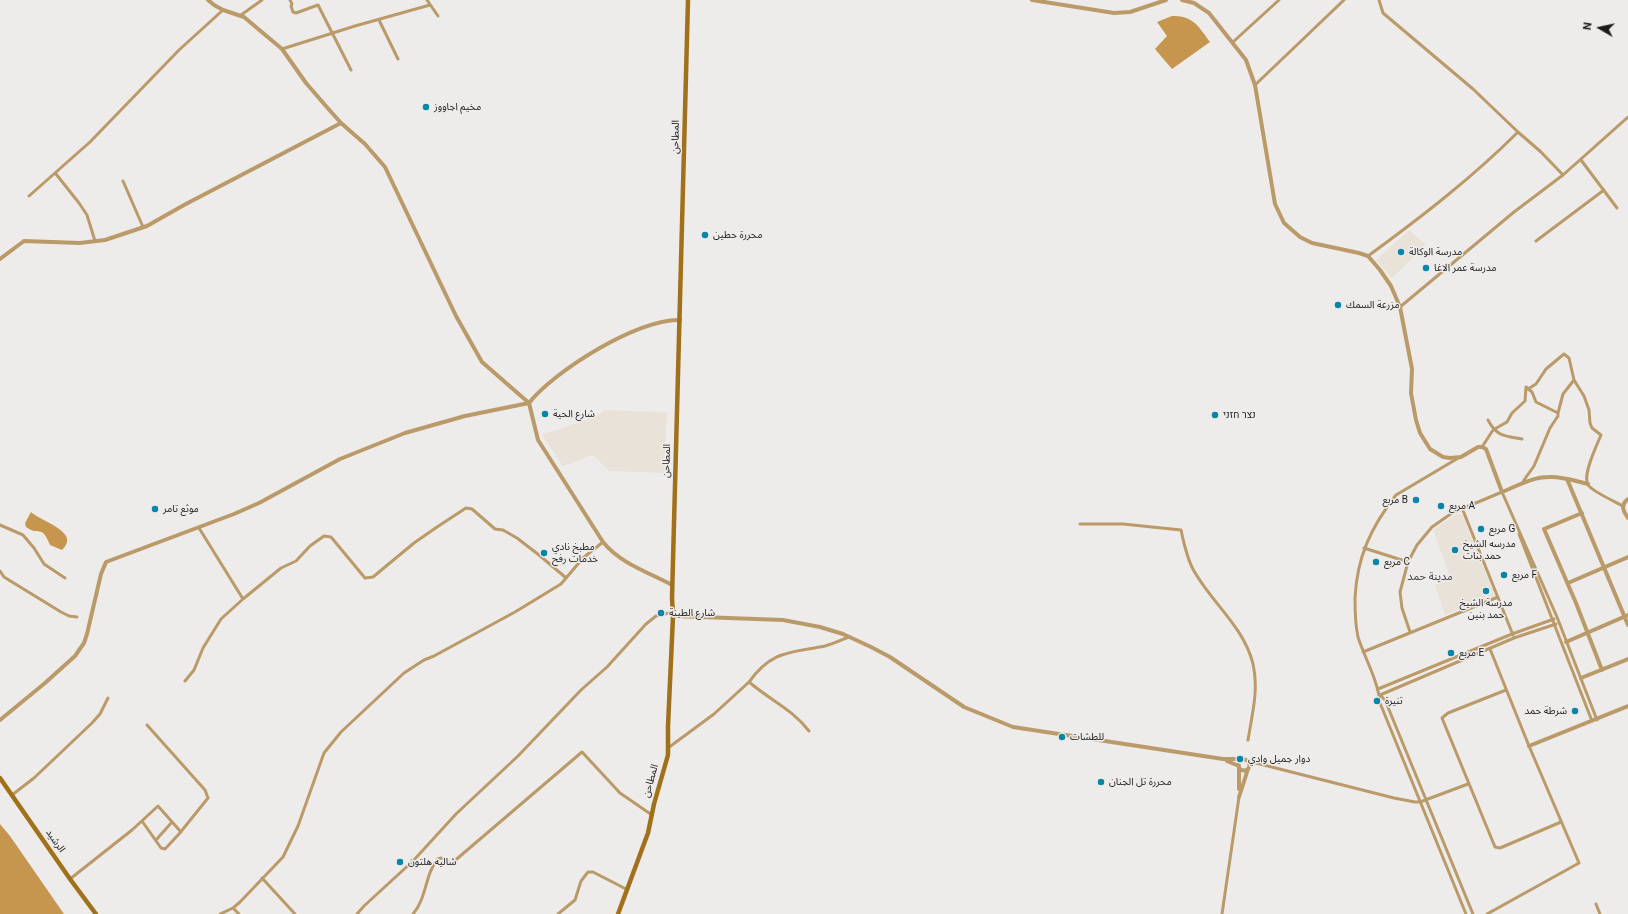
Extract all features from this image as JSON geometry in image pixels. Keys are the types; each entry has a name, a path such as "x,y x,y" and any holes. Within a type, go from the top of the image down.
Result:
{"main road":[{"name":"المطاحن","path":"618,914 626,889 648,834 668,755 673,614 672,585 688,0"},
{"name":"الرشيد","path":"0,778 96,914"}],"street":[{"path":"208,0 214,6 241,16 259,28 282,49 306,83 341,123 365,144 385,167 456,316 482,362 529,403 538,440 603,542 608,548 634,567 672,585"},
{"path":"241,16 262,0"},
{"path":"290,0 293,12 296,13 318,5 351,70"},
{"path":"427,0 438,16"},
{"path":"1032,0 1114,13 1130,12 1166,0"},
{"path":"1182,0 1194,3 1209,13 1246,60 1255,85 1275,204 1284,223 1300,237 1312,244 1368,256 1386,278 1400,307 1412,369 1413,406 1420,433 1430,449 1436,453 1450,458 1461,457"},
{"path":"1233,42 1279,0"},
{"path":"1255,85 1344,0"},
{"path":"1379,0 1383,13 1473,89 1541,152 1563,175"},
{"path":"282,49 332,32 430,5"},
{"path":"29,196 56,174 90,142 179,50 223,10"},
{"path":"379,20 398,59"},
{"path":"1400,307 1514,212 1540,194 1563,175 1628,117"},
{"path":"0,259 24,241 80,243 105,240 143,227 184,204 341,123"},
{"path":"1368,256 1409,226 1425,211 1437,204 1495,155 1518,132"},
{"path":"1581,160 1617,208"},
{"path":"56,174 87,215 94,241"},
{"path":"124,181 143,227"},
{"path":"1536,241 1604,190"},
{"path":"0,720 45,683 79,651 87,634 101,574 106,562 234,514 340,459 405,433 465,416 529,403 536,393 551,381 612,341 655,323 670,319 680,320"},
{"path":"1466,914 1380,703 1380,695 1358,635 1354,612 1356,578 1364,548 1371,532 1396,495 1478,447 1482,447 1493,430 1507,422 1512,413 1525,401 1526,387 1528,389 1536,384 1546,369 1564,354 1569,358 1574,380 1584,396 1589,410 1592,428 1601,435 1586,475 1588,484"},
{"path":"1523,483 1534,466 1550,428 1558,416 1563,394 1574,380"},
{"path":"1528,389 1536,402 1558,413"},
{"path":"1488,420 1493,430 1498,434 1522,439"},
{"path":"1482,447 1486,449 1554,624 1595,720"},
{"path":"1410,632 1402,608 1400,592 1408,562 1418,545 1432,527 1452,513 1523,483 1547,477 1567,479 1588,484 1593,489 1623,506"},
{"path":"1567,479 1626,616 1628,625"},
{"path":"1502,492 1557,617 1581,678 1595,720"},
{"path":"1628,499 1624,502 1623,506 1624,512 1628,518"},
{"path":"185,681 194,670 206,643 222,619 243,599 281,568 296,561 310,546 324,536 331,537 365,578 373,577 414,543 466,508 472,508 495,529 503,530 517,538 565,577"},
{"path":"1462,508 1514,638"},
{"path":"1582,512 1544,529 1568,583 1602,670"},
{"path":"1080,524 1122,524 1180,530 1187,556 1194,571 1241,635 1249,653 1254,672 1255,695 1248,740"},
{"path":"0,525 23,535 34,548 44,564 65,578"},
{"path":"199,528 243,599"},
{"path":"220,914 233,908 283,856 298,826 324,753 342,732 404,673 424,660 515,612 560,584 583,558 603,542"},
{"path":"1364,548 1408,562"},
{"path":"1568,583 1628,556"},
{"path":"0,571 4,577 61,612 69,616 77,617"},
{"path":"1363,652 1498,596"},
{"path":"357,914 413,861 456,814 518,756 581,690 607,667 646,624 656,616 673,614 783,620 820,627 849,637 890,657 964,708 1013,727 1223,759 1248,760 1394,798 1415,802 1420,802 1468,784"},
{"path":"1566,642 1626,616"},
{"path":"1378,689 1557,617"},
{"path":"1380,695 1514,638 1559,623"},
{"path":"668,748 714,714 749,682 759,669 776,657 827,645 849,637"},
{"path":"1487,914 1578,863 1490,649"},
{"path":"1581,678 1628,659"},
{"path":"749,682 765,696 793,713 809,731"},
{"path":"1506,690 1448,713 1442,718 1468,784 1495,847 1500,848 1561,822"},
{"path":"1380,695 1385,700 1473,914"},
{"path":"12,795 34,778 92,723 100,714 108,698"},
{"path":"1529,746 1628,706"},
{"path":"142,821 162,849 165,849 181,832 208,798 205,790 148,725"},
{"path":"413,914 419,908 436,861 441,858 452,863 582,752 620,793 652,815"},
{"path":"1223,759 1243,770 1254,762"},
{"path":"1222,914 1239,797 1239,762 1242,759"},
{"path":"1239,797 1249,767 1248,760"},
{"path":"70,879 142,821 158,806 181,832"},
{"path":"156,840 172,822"},
{"path":"558,914 575,900 581,881 588,872 593,872 626,889"},
{"path":"262,878 295,914"},
{"path":"1596,904 1600,914"},
{"path":"233,908 239,914"}],"shaded area":[{"path":"1172,16 1179,16 1195,23 1210,42 1172,69 1155,49 1167,36 1157,22"},
{"name":"مدرسة الوكالة","path":"1409,230 1426,245 1392,278 1376,260"},
{"path":"605,410 667,412 664,473 609,471 593,455 563,466 542,435 594,417"},
{"path":"31,512 63,532 67,538 67,544 62,550 50,545 42,532 30,530 26,527 25,523"},
{"path":"1457,514 1462,514 1495,596 1445,615 1435,585 1451,579 1433,530"},
{"path":"0,824 10,836 64,914 0,914"}],"place":[{"name":"مخيم اجاووز","path":"426,107"},
{"name":"محررة حطين","path":"705,235"},
{"name":"مدرسة الوكالة","path":"1401,252"},
{"name":"مدرسة عمر الاغا","path":"1426,268"},
{"name":"مزرعة السمك","path":"1338,305"},
{"name":"شارع الحية","path":"545,414"},
{"name":"נצר חזני","path":"1215,415"},
{"name":"مربع B","path":"1416,500"},
{"name":"مربع A","path":"1441,506"},
{"name":"موثع تامر","path":"155,509"},
{"name":"مربع G","path":"1481,529"},
{"name":"مدرسه الشيخ حمد بنات","path":"1455,550"},
{"name":"مطبخ نادي خدمات رفح","path":"544,553"},
{"name":"مربع C","path":"1376,562"},
{"name":"مربع F","path":"1504,575"},
{"name":"مدرسة الشيخ حمد بنين","path":"1486,591"},
{"name":"شارع الطينة","path":"661,613"},
{"name":"مربع E","path":"1451,653"},
{"name":"تنيرة","path":"1377,701"},
{"name":"شرطة حمد","path":"1575,711"},
{"name":"للطشات","path":"1062,737"},
{"name":"دوار جميل وادي","path":"1240,759"},
{"name":"محررة تل الجنان","path":"1101,782"},
{"name":"شاليه هلتون","path":"400,862"}],"district":[{"name":"مدينة حمد","path":"1430,577"}]}
